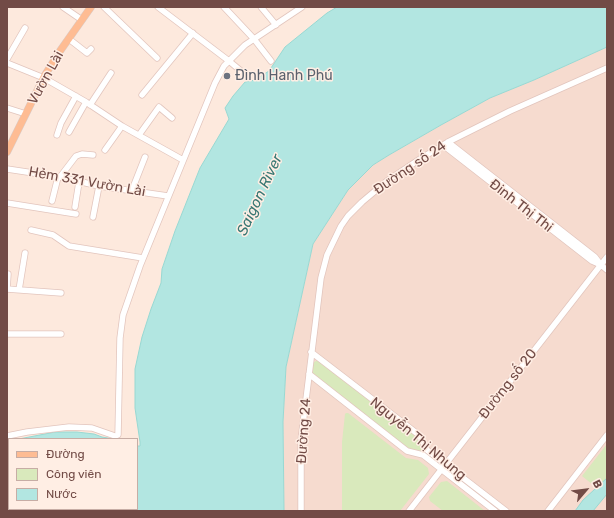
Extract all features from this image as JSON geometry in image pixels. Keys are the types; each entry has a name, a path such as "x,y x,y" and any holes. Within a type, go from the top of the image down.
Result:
{"main road":[{"name":"Vườn Lài","path":"7,152 44,78 91,7"}],"street":[{"path":"62,7 82,20"},
{"path":"104,7 158,58"},
{"path":"158,7 241,71"},
{"path":"224,7 254,39 271,61"},
{"path":"261,7 276,25"},
{"path":"7,436 69,427 92,428 115,436 118,435 120,338 123,315 143,258 215,84 229,61 245,45 302,7"},
{"path":"7,59 26,28"},
{"path":"142,95 193,33"},
{"path":"69,39 86,53 91,49"},
{"path":"7,63 44,78 88,103 122,126 183,160"},
{"name":"Đường số 24","path":"311,352 321,278 327,255 341,226 348,216 362,202 387,181 446,144 510,110 607,68"},
{"path":"69,132 88,103 111,73"},
{"path":"57,135 76,96"},
{"path":"138,135 159,107 172,118"},
{"path":"7,108 26,114"},
{"path":"105,150 122,126"},
{"name":"Đinh Thị Thi","path":"446,144 595,257 607,270"},
{"path":"52,201 59,177 76,156 82,154 93,155"},
{"path":"132,190 145,157"},
{"name":"Hẻm 331 Vườn Lài","path":"7,169 59,177 99,186 168,196"},
{"path":"75,207 79,182"},
{"path":"93,217 99,186"},
{"path":"7,202 76,214"},
{"path":"31,230 53,234 69,246 143,258"},
{"path":"19,290 25,252"},
{"name":"Đường số 20","path":"409,511 607,257"},
{"path":"8,274 7,289 61,293"},
{"path":"7,334 61,334"},
{"name":"Đường 24","path":"301,509 301,440 311,352"},
{"name":"Nguyễn Thị Nhung","path":"311,352 419,435 427,450 506,511"},
{"name":"Nguyễn Thị Nhung","path":"309,374 407,451 423,455 495,511"},
{"path":"548,511 607,435"},
{"path":"301,509 307,511"},
{"path":"78,510 85,511"}],"shaded area":[{"path":"607,47 607,511 284,511 283,422 286,367 313,244 348,190 373,165 441,125 490,98"}],"green space":[{"path":"319,361 417,437 424,449 432,457 430,458 421,451 408,448 313,374 313,363"},
{"path":"346,413 406,458 418,460 428,468 429,474 400,511 342,511 342,442"},
{"path":"607,444 607,478 597,488 582,476"},
{"path":"447,481 485,511 443,511 430,501 429,497 441,482"}],"water":[{"name":"Saigon River","path":"337,7 607,7 607,47 490,98 441,125 373,165 348,190 313,244 286,367 283,422 284,511 131,511 130,510 138,510 138,446 140,446 135,408 135,369 142,337 161,283 162,269 175,231 200,168 229,119 225,108 233,96 245,82 255,80 269,71 285,47 327,13"},
{"path":"55,432 77,432 94,434 108,438 24,438"},
{"path":"607,478 607,494 593,511 575,511 583,500"}],"place":[{"name":"Đình Hanh Phú","path":"227,76"}]}
